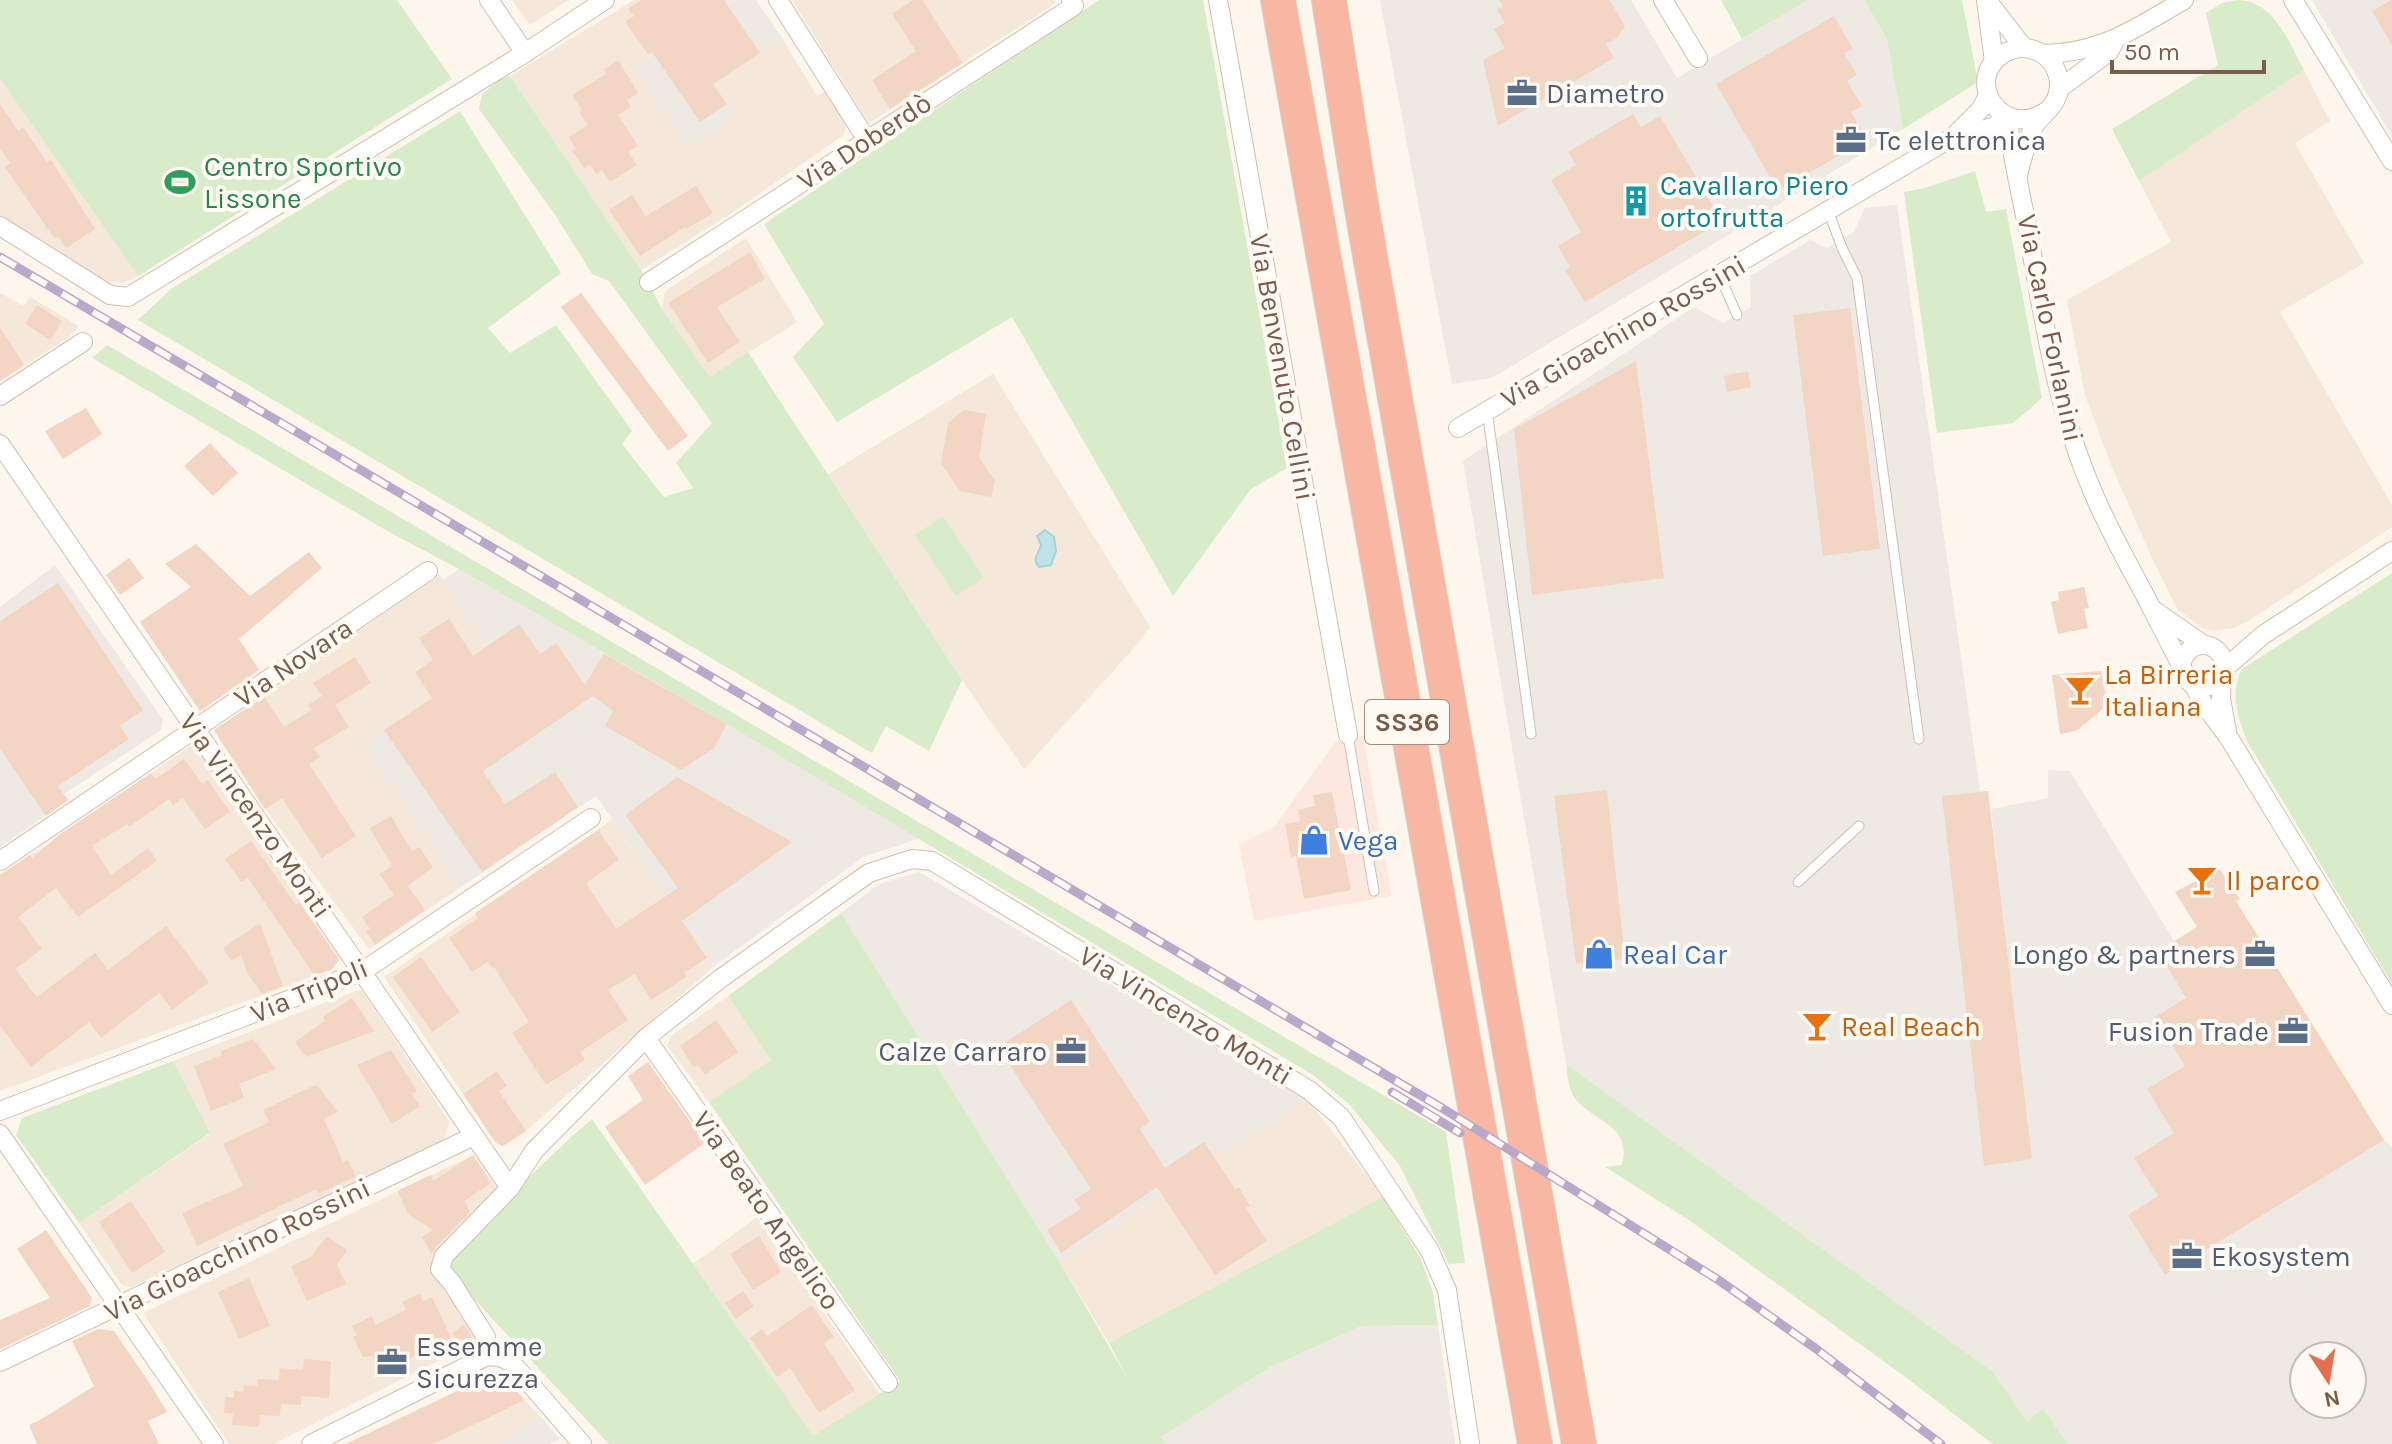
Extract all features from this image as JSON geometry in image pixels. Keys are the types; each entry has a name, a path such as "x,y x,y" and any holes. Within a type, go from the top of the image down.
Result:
{"highway":[{"name":"SS36","path":"1278,0 1532,1438"},
{"name":"SS36","path":"1329,0 1362,210 1579,1444"}],"street":[{"path":"489,0 525,53"},
{"path":"0,226 110,295 128,297 525,53 605,0"},
{"path":"778,0 867,140"},
{"name":"Via Doberdò","path":"649,282 1074,6 1071,0"},
{"name":"Via Benvenuto Cellini","path":"1218,0 1348,735"},
{"path":"1663,0 1698,58"},
{"path":"1986,0 2024,48"},
{"path":"1986,0 1994,62"},
{"path":"2044,54 2056,69 2059,89 2052,106 2024,120 2008,117 1992,104 1986,83 1994,62 2007,51 2024,48 2044,54 2091,48 2116,40 2184,0"},
{"path":"2293,0 2392,161"},
{"path":"2059,89 2109,52 2116,40"},
{"name":"Via Gioachino Rossini","path":"1458,428 1953,137 1981,109 1988,95"},
{"name":"Via Carlo Forlanini","path":"2018,175 2035,125 2045,112"},
{"name":"Via Gioachino Rossini","path":"1953,137 1993,127 2008,117"},
{"name":"Via Carlo Forlanini","path":"2008,117 2011,151 2066,421 2092,490 2182,667"},
{"path":"0,396 83,342"},
{"name":"Via Vincenzo Monti","path":"0,444 510,1188"},
{"path":"2193,684 2206,686 2218,681 2223,672 2263,635 2392,551"},
{"name":"Via Novara","path":"0,861 428,571"},
{"name":"Via Carlo Forlanini","path":"2152,609 2207,646"},
{"path":"2263,635 2244,642 2190,649 2182,667 2229,738 2392,1005"},
{"path":"2207,646 2221,655 2222,713 2229,738"},
{"name":"Via Tripoli","path":"0,1111 363,971 591,818"},
{"name":"Via Vincenzo Monti","path":"646,1038 720,979 869,873 912,859 932,861 1309,1090 1341,1117 1430,1251 1447,1290 1470,1444"},
{"path":"487,1356 486,1337 440,1269 444,1256 510,1188 534,1151 646,1038"},
{"name":"Via Beato Angelico","path":"646,1038 888,1383"},
{"path":"0,1134 214,1444"},
{"name":"Via Gioacchino Rossini","path":"0,1362 474,1136"},
{"path":"311,1444 487,1356 500,1357 512,1363 582,1444"}],"lane":[{"path":"1828,210 1857,278 1919,739"},
{"path":"1719,274 1737,315"},
{"path":"1487,410 1531,734"},
{"path":"1348,735 1374,891"},
{"path":"1798,882 1859,826"}],"shaded area":[{"path":"512,0 569,0 530,25"},
{"path":"634,0 736,0 637,67 727,104 713,84 782,38 817,96 825,91 846,126 844,135 730,214 641,270 510,76"},
{"path":"736,0 756,0 782,38 714,84 734,117 687,148 636,67"},
{"path":"792,0 1054,0 1056,3 869,123"},
{"path":"1380,0 1631,0 1677,78 1808,0 1864,0 1887,39 1903,129 1492,378 1452,384"},
{"path":"2312,0 2392,0 2392,136"},
{"path":"2304,70 2330,121 2295,143 2364,263 2280,312 2392,505 2392,527 2253,618 2235,628 2214,631 2202,628 2177,609 2152,558 2111,465 2085,395 2067,300 2171,242 2139,181"},
{"path":"0,79 138,276 124,283 106,281 0,215"},
{"path":"1897,205 2024,1101 1991,809 2048,798 2048,770 2070,771 2174,941 2232,905 2384,1140 2392,1147 2392,1444 2068,1444 2043,1410 2027,1421 1993,1372 1566,1064 1463,461 1694,307 1723,323 1751,307 1750,276 1810,240 1827,248 1854,232 1865,208"},
{"path":"746,238 797,322 710,377 662,309 665,291"},
{"path":"0,293 24,306 30,297 79,326 68,338 0,381"},
{"path":"993,374 1150,627 1024,769 828,474"},
{"path":"55,565 163,720 161,730 64,794 68,800 0,847 0,607"},
{"path":"459,569 921,838 863,857 713,967 596,796 461,887 363,745 432,698 425,688 487,646 443,580"},
{"path":"440,575 487,646 426,688 432,698 363,745 461,887 369,949 265,809 214,730"},
{"path":"1363,737 1392,896 1254,921 1239,844 1274,827 1335,742"},
{"path":"193,744 340,959 331,970 0,1091 0,875"},
{"path":"612,820 713,967 526,1131 503,1146 496,1143 384,977"},
{"path":"919,872 1308,1100 1240,1140 1060,1263 841,913 879,884"},
{"path":"361,989 449,1121 444,1141 132,1287 122,1285 79,1223 210,1134 173,1061"},
{"path":"728,996 772,1060 709,1102 667,1046 671,1036"},
{"path":"1308,1100 1383,1197 1109,1343 1060,1263 1240,1140"},
{"path":"473,1155 499,1191 433,1258 431,1268 481,1335 478,1341 273,1444 229,1444 143,1313"},
{"path":"757,1217 880,1394 813,1437 693,1264"},
{"path":"1438,1325 1455,1444 1166,1444 1161,1437 1270,1367 1363,1326"},
{"path":"497,1372 540,1416 501,1444 346,1444"},
{"path":"540,1416 560,1439 549,1444 501,1444"}],"green space":[{"name":"Centro Sportivo Lissone","path":"0,0 397,0 452,79 138,276 0,79"},
{"path":"1099,0 1203,0 1287,468 1251,489 1173,596 1012,317 837,422 793,357 824,324 764,224"},
{"path":"1721,0 1808,0 1742,39"},
{"path":"1864,0 1962,0 1978,82 1903,129 1887,39"},
{"path":"2237,0 2261,7 2270,15 2304,70 2139,181 2112,129 2218,65 2206,13 2222,3"},
{"path":"510,76 710,377 748,352 962,680 929,751 886,726 872,753 138,320 171,289 460,111 561,273 488,328 510,353 556,325 632,431 622,444 664,497 693,488 676,463 712,423 609,281 592,274 556,216 479,109 482,94 502,78"},
{"path":"1975,171 1986,212 2006,209 2042,398 2013,423 1937,433 1904,192"},
{"path":"107,345 1446,1132 1465,1263 1449,1264 1400,1166 1349,1104 1313,1075 727,724 459,569 389,532 92,358"},
{"path":"943,516 984,578 956,596 915,535"},
{"path":"2392,573 2392,984 2247,741 2235,696 2242,669"},
{"path":"841,913 1060,1263 1128,1379 1109,1343 1383,1197 1421,1259 1433,1293 1438,1325 1362,1326 1270,1367 1161,1437 1166,1444 609,1444 445,1268 516,1191 592,1119 813,1436 900,1381 709,1102 771,1060 728,996"},
{"path":"173,1061 210,1133 79,1223 16,1135 22,1118"},
{"path":"1566,1064 1993,1372 2027,1421 2043,1409 2068,1444 1993,1444 1689,1220 1605,1167 1622,1165 1622,1142 1611,1127 1574,1097"}],"water":[{"path":"1045,530 1054,537 1056,551 1051,565 1039,567 1036,558 1041,545 1037,536"}],"building":[{"path":"641,0 724,0 760,53 713,84 727,104 700,122 652,52 648,54 625,22 634,16 628,9"},
{"path":"913,0 922,0 963,63 890,109 872,80 916,51 892,14"},
{"name":"Diametro","path":"1499,0 1610,0 1625,26 1617,38 1606,44 1614,58 1498,126 1483,60 1505,48 1494,29 1505,23 1497,10 1503,6"},
{"path":"2392,0 2392,45 2372,11"},
{"path":"1834,16 1853,49 1844,54 1857,75 1847,81 1862,106 1851,112 1867,139 1778,191 1716,84"},
{"path":"618,60 638,93 627,100 631,107 618,115 638,146 628,152 637,165 610,182 602,170 596,174 590,164 584,168 572,151 576,149 569,137 588,125 572,95 606,74 604,70"},
{"path":"0,104 18,131 23,127 47,162 51,160 95,229 66,248 58,236 54,238 5,167 10,163 0,149"},
{"name":"Cavallaro Piero ortofrutta","path":"1633,114 1641,127 1660,116 1722,221 1585,302 1565,270 1570,267 1558,246 1581,232 1551,180 1576,165 1568,152"},
{"path":"696,186 713,213 640,256 609,210 632,195 646,216"},
{"path":"750,252 765,279 717,307 740,342 708,363 668,303"},
{"path":"581,293 688,436 668,451 561,307"},
{"path":"37,305 62,321 50,340 25,324"},
{"path":"1850,308 1880,549 1823,556 1793,315"},
{"path":"0,327 24,365 0,381"},
{"path":"1636,361 1664,578 1532,595 1514,429"},
{"path":"1748,371 1751,387 1727,392 1724,376"},
{"path":"86,408 102,434 63,459 45,431"},
{"path":"964,410 986,414 979,458 995,481 991,497 960,491 941,463 948,423"},
{"path":"210,443 238,473 213,496 184,466"},
{"path":"196,544 250,596 309,552 322,568 239,639 259,670 200,711 140,622 191,587 165,564"},
{"path":"129,558 144,578 120,595 106,575"},
{"path":"58,583 143,710 120,726 129,739 58,786 68,800 46,816 0,749 0,621"},
{"path":"2084,587 2089,608 2084,609 2088,628 2058,634 2051,602 2059,600 2058,592"},
{"path":"449,619 473,656 519,624 540,654 556,643 585,685 604,654 727,724 714,748 681,770 605,726 613,711 593,696 483,771 505,804 555,772 578,807 482,872 384,730 432,698 415,672 433,660 419,638"},
{"path":"355,657 371,683 335,705 349,727 314,748 320,757 309,764 356,836 322,858 282,798 265,809 214,730 264,697 284,727 311,710 308,705 322,696 313,683"},
{"name":"La Birreria Italiana","path":"2101,671 2108,705 2076,731 2060,734 2052,675"},
{"path":"184,759 202,784 208,780 230,812 205,829 183,798 173,805 169,799 129,827 127,824 92,846 111,875 148,848 157,861 78,917 56,888 18,917 42,949 15,969 37,997 95,953 108,970 166,926 209,982 172,1010 159,993 101,1038 89,1022 31,1067 0,1026 0,875 30,855 32,858 59,835 151,773 155,779"},
{"path":"677,777 792,842 682,921 707,958 684,973 686,977 651,1000 635,974 608,990 628,1020 580,1052 585,1060 546,1085 512,1033 529,1022 494,967 488,962 472,972 449,938 478,918 475,913 600,829 619,860 586,883 616,929 678,888 625,815"},
{"path":"1607,790 1625,959 1576,964 1554,796"},
{"path":"1988,791 2032,1159 1984,1166 1942,796"},
{"name":"Vega","path":"1332,792 1351,890 1304,899 1296,856 1291,857 1285,824 1300,821 1298,810 1315,806 1313,795"},
{"path":"391,816 412,851 419,847 433,867 408,886 425,910 375,945 362,917 394,895 379,874 392,866 370,828"},
{"path":"251,841 339,960 331,970 314,975 248,878 241,882 225,859"},
{"path":"2219,868 2240,899 2236,901 2384,1140 2165,1275 2128,1215 2158,1196 2134,1158 2174,1133 2147,1089 2185,1066 2155,1017 2186,998 2158,952 2197,927 2175,892"},
{"path":"260,923 283,986 262,994 248,974 241,955 231,961 223,948"},
{"path":"421,957 460,1012 432,1032 393,977"},
{"path":"352,998 374,1031 306,1057 295,1042 325,1021 323,1017"},
{"path":"1071,1000 1150,1122 1140,1129 1165,1168 1204,1142 1235,1189 1239,1187 1250,1206 1246,1208 1267,1241 1215,1275 1157,1187 1061,1253 1047,1230 1081,1209 1074,1200 1091,1189 998,1047"},
{"path":"716,1020 738,1052 705,1075 698,1065 694,1068 680,1046"},
{"path":"253,1039 276,1069 239,1084 244,1098 211,1111 194,1066 222,1055 221,1051"},
{"path":"391,1050 417,1091 412,1094 420,1106 392,1124 357,1065"},
{"path":"648,1062 705,1143 645,1185 605,1127 643,1100 628,1076"},
{"path":"497,1071 507,1086 499,1091 526,1131 503,1146 496,1143 463,1094"},
{"path":"318,1086 338,1112 324,1119 343,1162 348,1160 356,1177 318,1194 316,1189 197,1246 182,1213 243,1186 223,1144 269,1122 263,1110"},
{"path":"473,1155 491,1183 464,1201 470,1212 432,1255 422,1237 433,1230 409,1215 397,1191 431,1175 433,1181"},
{"path":"131,1201 165,1252 132,1273 99,1222"},
{"path":"46,1230 92,1298 90,1306 0,1349 0,1320 50,1298 17,1249"},
{"path":"327,1236 347,1250 337,1265 346,1284 307,1301 291,1266 311,1257"},
{"path":"759,1236 781,1272 753,1290 730,1254"},
{"path":"249,1278 270,1326 239,1339 218,1292"},
{"path":"743,1291 754,1306 736,1319 725,1303"},
{"path":"420,1294 423,1302 432,1297 451,1338 387,1370 381,1359 375,1362 372,1356 363,1357 353,1337 357,1335 352,1326 372,1316 375,1325 406,1310 402,1302"},
{"path":"812,1305 834,1337 824,1343 855,1390 819,1413 790,1368 777,1377 750,1338 762,1329 767,1336"},
{"path":"464,1325 473,1339 462,1347 452,1333"},
{"path":"98,1329 114,1331 167,1412 148,1421 159,1444 37,1444 29,1425 94,1386 72,1341"},
{"path":"304,1359 331,1361 329,1398 301,1396 301,1405 281,1404 280,1416 260,1415 259,1427 232,1425 233,1414 224,1413 225,1397 234,1398 234,1391 243,1392 244,1385 257,1386 258,1379 279,1380 280,1368 303,1370"},
{"path":"497,1372 525,1400 433,1444 346,1444"}],"railway":[{"path":"0,257 1442,1108 1717,1279 1815,1348 1941,1444"},
{"path":"1392,1092 1460,1133"}],"place":[{"name":"Diametro","path":"1522,93"},
{"name":"Tc elettronica","path":"1851,140"},
{"name":"Centro Sportivo Lissone","path":"180,182"},
{"name":"Cavallaro Piero ortofrutta","path":"1636,201"},
{"name":"La Birreria Italiana","path":"2080,690"},
{"name":"Vega","path":"1314,840"},
{"name":"Il parco","path":"2202,880"},
{"name":"Real Car","path":"1599,954"},
{"name":"Longo & partners","path":"2260,954"},
{"name":"Real Beach","path":"1817,1026"},
{"name":"Fusion Trade","path":"2293,1031"},
{"name":"Calze Carraro","path":"1071,1051"},
{"name":"Ekosystem","path":"2187,1256"},
{"name":"Essemme Sicurezza","path":"392,1362"}]}
